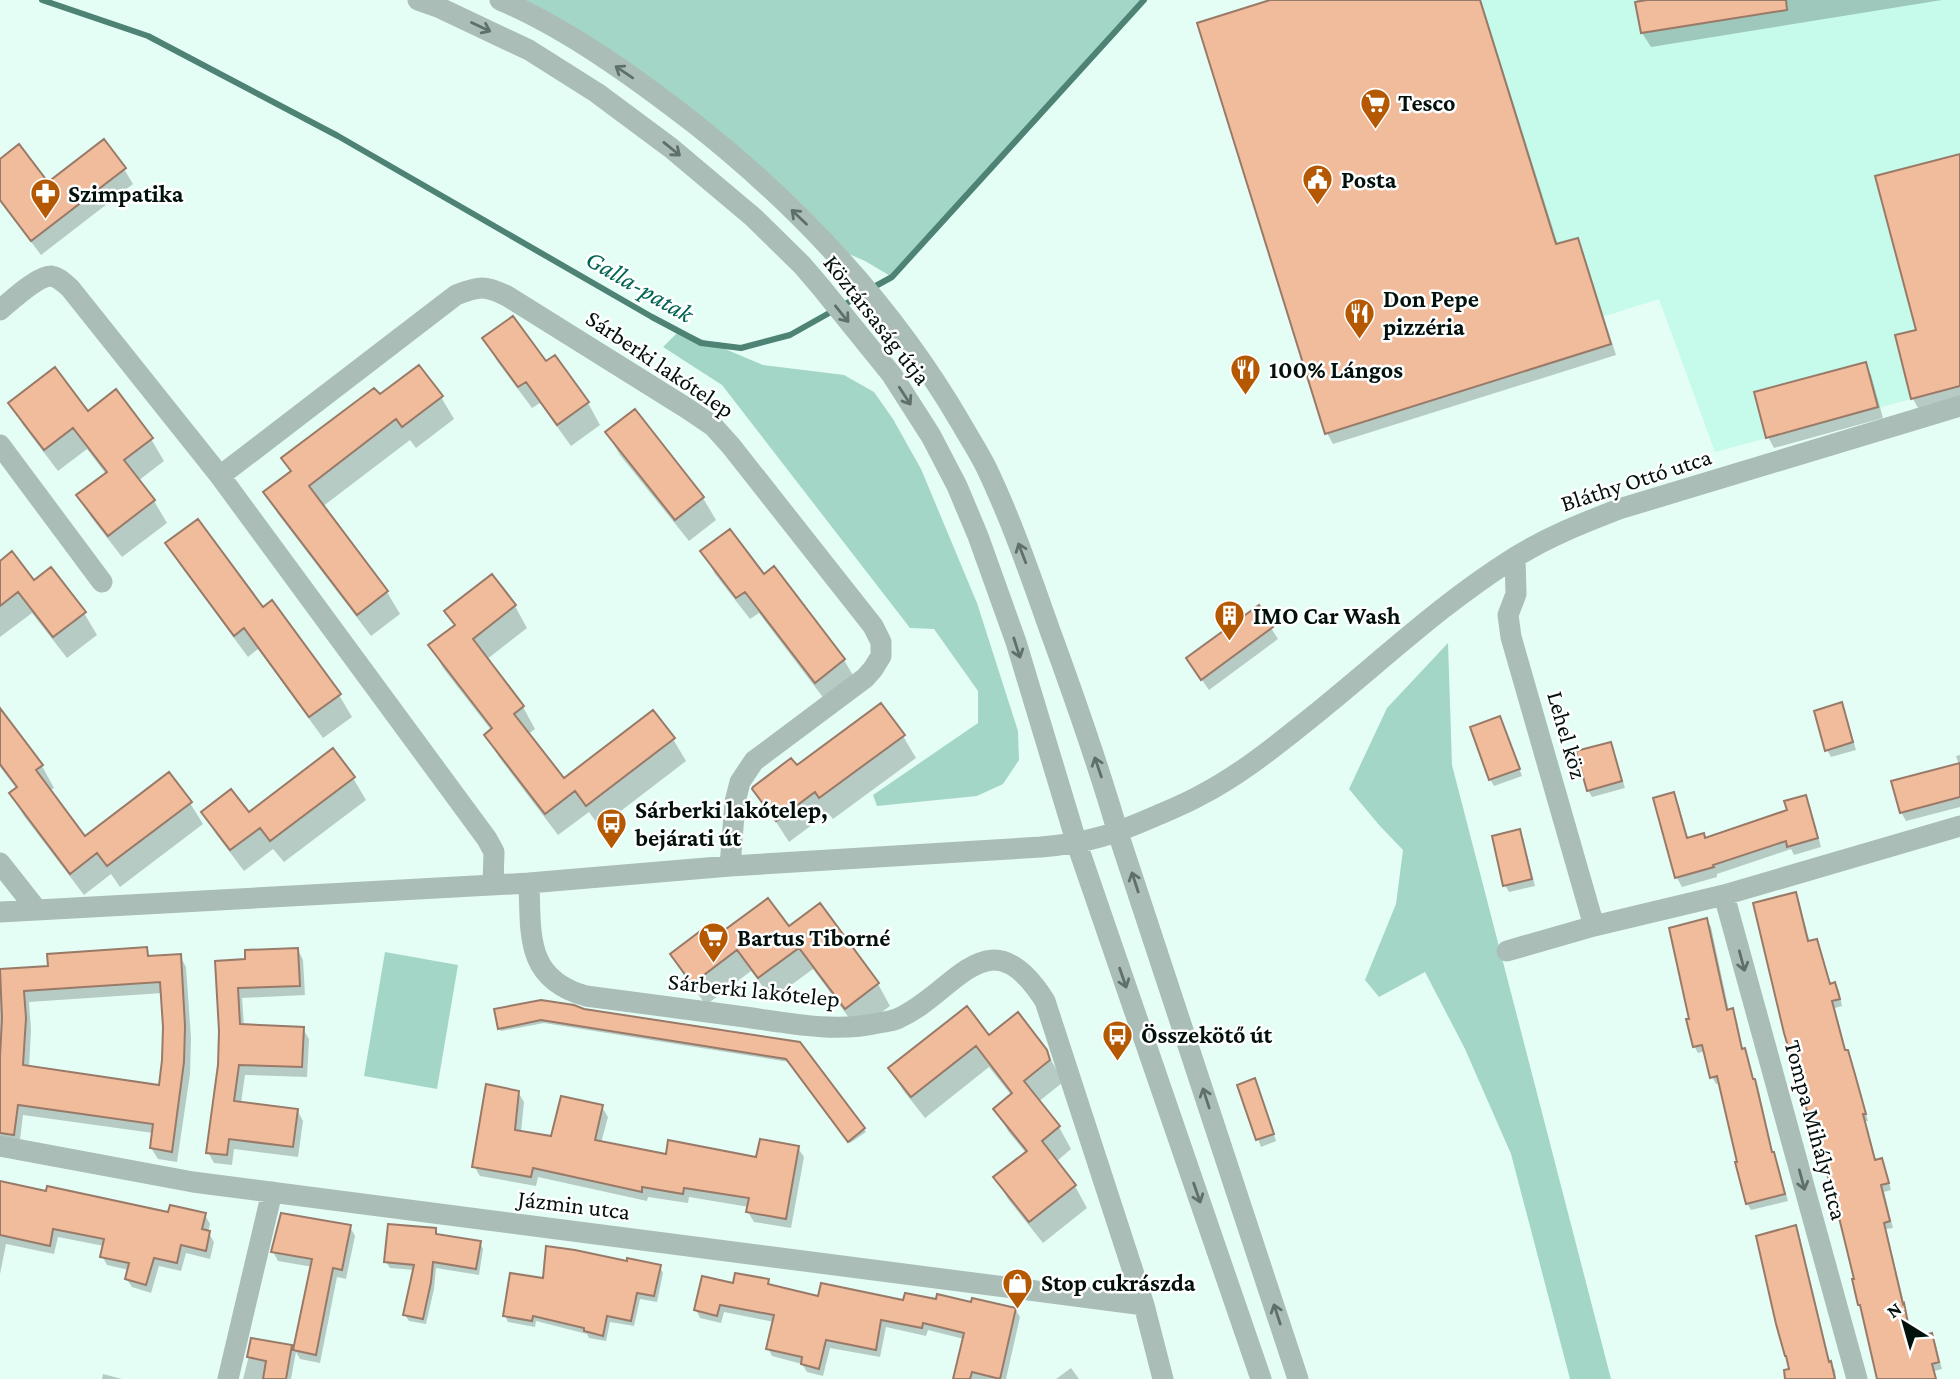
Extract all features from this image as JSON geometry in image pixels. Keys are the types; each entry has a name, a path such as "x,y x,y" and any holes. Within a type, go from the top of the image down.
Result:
{"street":[{"name":"Köztársaság útja","path":"418,0 529,50 597,93 671,148 753,217 802,265 891,375 931,436 957,486 978,536 1016,642 1077,844"},
{"name":"Köztársaság útja","path":"500,0 586,47 653,92 733,155 847,265 918,355 986,467 1022,553 1105,785 1118,833"},
{"path":"0,310 43,278 52,276 70,288 220,476 487,839 494,852 493,884"},
{"name":"Sárberki lakótelep","path":"220,476 456,295 473,289 491,288 508,296 713,426 873,626 881,642 881,656 864,678 754,761 740,782 735,802 730,866"},
{"name":"Bláthy Ottó utca","path":"0,912 529,883 730,866 1077,844 1118,833 1203,794 1261,757 1478,583 1515,557 1567,529 1619,509 1960,406"},
{"path":"0,445 102,582"},
{"name":"Lehel köz","path":"1515,557 1516,594 1508,615 1511,637 1594,926"},
{"path":"1507,951 1594,926 1724,895 1960,826"},
{"path":"1118,833 1298,1379"},
{"path":"1077,844 1261,1379"},
{"path":"0,863 37,910"},
{"name":"Sárberki lakótelep","path":"529,883 532,943 540,964 550,979 568,991 586,996 814,1027 863,1027 897,1019 924,1003 964,970 984,961 1002,961 1020,969 1033,981 1045,1001 1144,1306 1163,1379"},
{"name":"Tompa Mihály utca","path":"1724,895 1857,1379"},
{"name":"Jázmin utca","path":"0,1146 193,1182 1144,1306"},
{"path":"228,1379 272,1192"}],"shaded area":[{"path":"497,0 1144,0 892,277 865,261 828,245 733,154"},
{"path":"1480,0 1960,0 1960,386 1715,452 1659,299 1602,317 1578,238 1556,244"},
{"path":"680,330 763,365 844,375 874,392 893,419 921,469 977,603 1018,731 1019,760 1003,784 977,796 877,806 873,795 978,723 978,691 934,629 910,628 722,385 663,347"},
{"path":"1448,643 1452,765 1611,1379 1570,1379 1511,1154 1465,1049 1425,972 1379,997 1365,980 1396,904 1403,850 1349,789 1387,708"},
{"path":"385,952 458,965 437,1089 364,1076"}],"building":[{"name":"Tesco","path":"1270,0 1480,0 1556,244 1578,238 1611,344 1325,434 1197,23"},
{"path":"1786,0 1787,10 1641,33 1635,2"},
{"path":"104,139 126,168 31,241 0,200 0,159 19,144 48,182"},
{"path":"1960,154 1960,386 1911,399 1895,335 1916,330 1875,176"},
{"path":"513,316 546,361 555,355 589,402 557,425 526,382 518,387 482,338"},
{"path":"1866,362 1878,407 1766,438 1754,392"},
{"path":"419,365 443,396 402,427 396,419 309,486 388,591 357,615 263,492 291,471 281,458 374,388 380,394"},
{"path":"55,367 88,411 116,389 153,438 124,460 155,500 108,536 76,495 107,472 73,428 44,450 8,403"},
{"path":"635,409 704,497 675,520 605,432"},
{"path":"198,519 263,607 272,600 341,694 309,717 244,628 234,636 165,543"},
{"path":"730,529 764,574 774,566 845,659 815,683 745,592 736,598 700,551"},
{"path":"12,551 34,580 51,567 86,612 53,637 18,592 0,606 0,561"},
{"path":"492,574 516,605 473,639 524,706 514,714 564,778 653,710 675,738 586,806 575,791 545,814 484,735 492,728 428,645 455,625 444,611"},
{"name":"IMO Car Wash","path":"1259,605 1273,627 1201,680 1186,658"},
{"path":"1842,702 1853,742 1825,751 1814,711"},
{"path":"881,703 905,735 819,798 815,792 776,821 753,787 791,758 797,765"},
{"path":"0,708 43,765 36,770 85,836 169,772 192,802 107,866 97,853 70,874 9,793 17,787 0,764"},
{"path":"1500,716 1520,769 1489,780 1470,727"},
{"path":"1611,742 1622,781 1587,791 1576,751"},
{"path":"333,748 355,777 270,841 260,828 230,850 201,812 231,789 249,812"},
{"path":"1960,763 1960,797 1900,813 1891,781"},
{"path":"1674,792 1687,838 1704,833 1705,838 1787,810 1784,801 1806,795 1818,838 1787,847 1786,841 1675,878 1653,798"},
{"path":"1520,829 1532,879 1503,886 1492,836"},
{"path":"1796,892 1808,941 1817,939 1830,984 1835,982 1840,999 1832,1001 1845,1050 1848,1050 1866,1114 1863,1114 1875,1160 1882,1158 1889,1183 1881,1185 1890,1221 1884,1223 1911,1338 1932,1333 1939,1362 1932,1364 1936,1379 1877,1379 1834,1197 1784,1033 1753,903"},
{"path":"768,898 789,926 820,903 879,983 845,1009 799,948 758,978 737,950 692,984 670,954 711,923 719,934"},
{"path":"1707,918 1727,1010 1733,1008 1742,1049 1745,1048 1755,1079 1785,1194 1746,1204 1717,1076 1710,1078 1702,1045 1693,1047 1669,928"},
{"path":"147,947 148,956 181,954 184,1062 172,1152 150,1148 153,1124 18,1105 14,1135 0,1133 0,969 48,966 47,954","holes":["160,982 163,1027 159,1085 23,1065 26,1018 24,991"]},
{"path":"298,948 300,986 238,988 240,1024 304,1027 302,1067 239,1065 234,1101 298,1109 293,1147 229,1139 227,1155 206,1153 218,1065 215,961 245,959 245,950"},
{"path":"541,1000 800,1042 865,1128 848,1142 786,1059 541,1020 498,1029 494,1009"},
{"path":"967,1006 989,1035 1018,1012 1047,1050 1050,1060 1024,1081 1060,1126 1042,1141 1076,1185 1029,1222 993,1177 1027,1151 993,1109 1012,1093 976,1046 911,1097 888,1068"},
{"path":"1255,1078 1274,1134 1256,1140 1237,1085"},
{"path":"486,1084 519,1091 515,1130 551,1136 561,1096 603,1105 595,1140 666,1154 668,1140 756,1157 760,1139 799,1146 786,1219 746,1212 749,1198 684,1188 683,1194 642,1187 642,1192 533,1168 531,1177 472,1167"},
{"path":"0,1181 46,1191 47,1186 168,1212 170,1205 206,1213 202,1229 210,1231 206,1251 181,1245 177,1263 154,1258 146,1285 125,1279 129,1263 100,1257 104,1239 53,1229 50,1246 0,1235"},
{"path":"281,1213 351,1225 342,1270 333,1268 316,1355 293,1350 312,1259 271,1252"},
{"path":"388,1224 436,1228 436,1234 481,1241 476,1269 433,1262 423,1319 403,1315 414,1265 384,1262"},
{"path":"1796,1225 1835,1379 1785,1379 1784,1370 1789,1369 1756,1236"},
{"path":"546,1246 661,1265 654,1296 637,1293 631,1321 607,1316 603,1336 584,1331 584,1328 533,1316 532,1321 503,1316 510,1273 543,1278"},
{"path":"735,1273 769,1279 768,1284 818,1296 821,1283 903,1300 905,1293 936,1299 937,1294 971,1302 972,1298 1016,1308 1000,1379 972,1372 970,1379 953,1379 964,1333 923,1323 922,1328 881,1320 876,1350 826,1340 819,1369 801,1364 802,1357 766,1349 774,1315 720,1305 717,1316 694,1310 702,1276 733,1283"},
{"path":"251,1338 292,1345 286,1379 263,1379 266,1361 247,1357"}],"waterway":[{"name":"Galla-patak","path":"42,0 148,36 338,136 701,343 741,348 790,335 863,294"},
{"name":"Galla-patak","path":"872,288 892,277 1144,0"}],"place":[{"name":"Tesco","path":"1375,130"},
{"name":"Posta","path":"1318,207"},
{"name":"Szimpatika","path":"45,221"},
{"name":"Don Pepe pizzéria","path":"1360,340"},
{"name":"100% Lángos","path":"1246,397"},
{"name":"IMO Car Wash","path":"1230,643"},
{"name":"Sárberki lakótelep, bejárati út","path":"612,851"},
{"name":"Bartus Tiborné","path":"714,965"},
{"name":"Összekötő út","path":"1118,1062"},
{"name":"Stop cukrászda","path":"1018,1310"}]}
